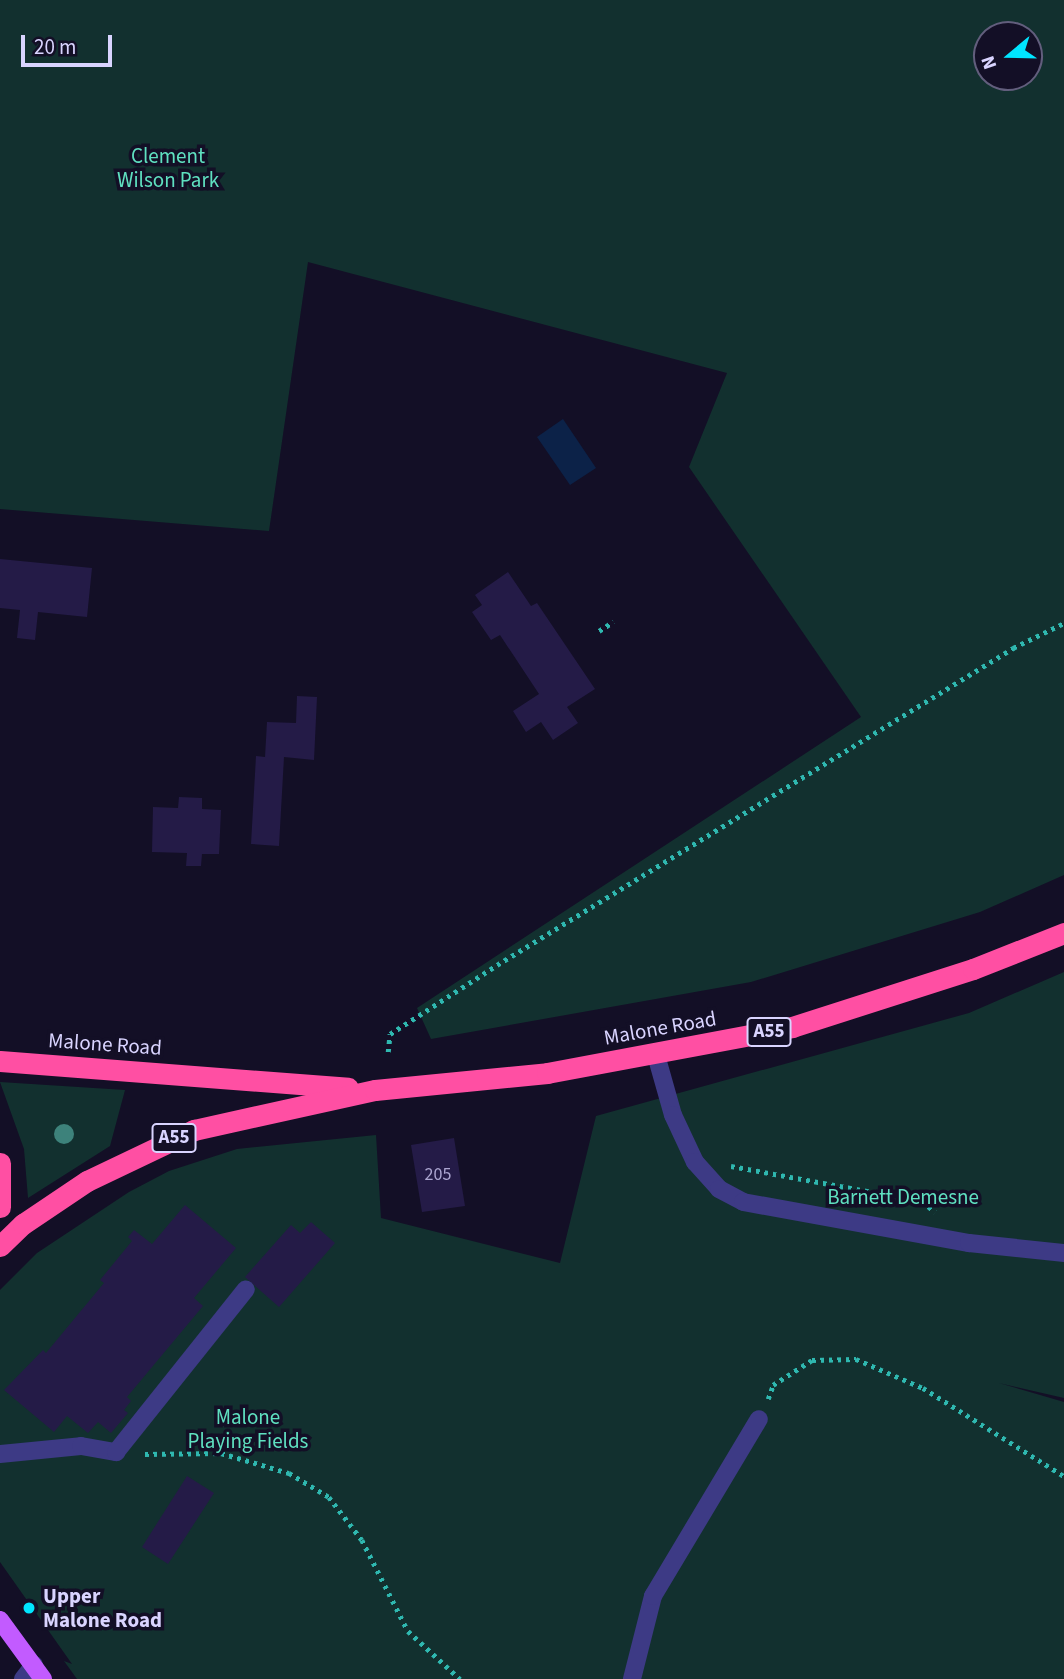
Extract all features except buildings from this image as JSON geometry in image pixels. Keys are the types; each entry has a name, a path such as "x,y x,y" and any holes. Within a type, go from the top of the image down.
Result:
{"highway":[{"name":"Malone Road","path":"0,1246 54,1202 151,1147 230,1121 375,1090 547,1073 656,1055 792,1027 884,1000 1064,933"},
{"name":"Malone Road","path":"0,1061 375,1090"},
{"path":"0,1163 0,1207"}],"main road":[{"path":"0,1620 33,1674"}],"lane":[{"path":"656,1055 671,1110 695,1162 719,1189 744,1202 969,1242 1064,1254"},
{"path":"0,1454 81,1446 116,1452 246,1289"},
{"path":"632,1679 653,1596 759,1419"}],"path":[{"path":"599,631 614,622"},
{"path":"388,1052 390,1034 497,965 1013,648 1064,623"},
{"path":"695,1162 922,1200 969,1242"},
{"path":"759,1419 773,1385 813,1360 856,1359 923,1388 1064,1476"},
{"path":"116,1452 181,1456 221,1453 289,1473 329,1497 362,1540 408,1631 460,1679"}],"green space":[{"name":"Clement Wilson Park","path":"0,0 1064,0 1064,875 980,912 751,982 431,1039 417,1008 861,717 689,467 727,373 308,262 269,531 0,509"},
{"name":"Malone Playing Fields","path":"1064,972 1064,1398 999,1383 1064,1402 1064,1679 77,1679 64,1661 72,1664 0,1562 0,1290 37,1253 129,1192 169,1171 237,1149 376,1135 381,1218 560,1263 596,1116 969,1013"},
{"path":"0,1082 125,1090 110,1146 28,1198 24,1149"}],"water":[{"path":"563,419 596,468 570,485 537,437"}],"place":[{"name":"Upper Malone Road","path":"29,1608"}],"park label":[{"name":"Barnett Demesne","path":"903,1197"}]}
